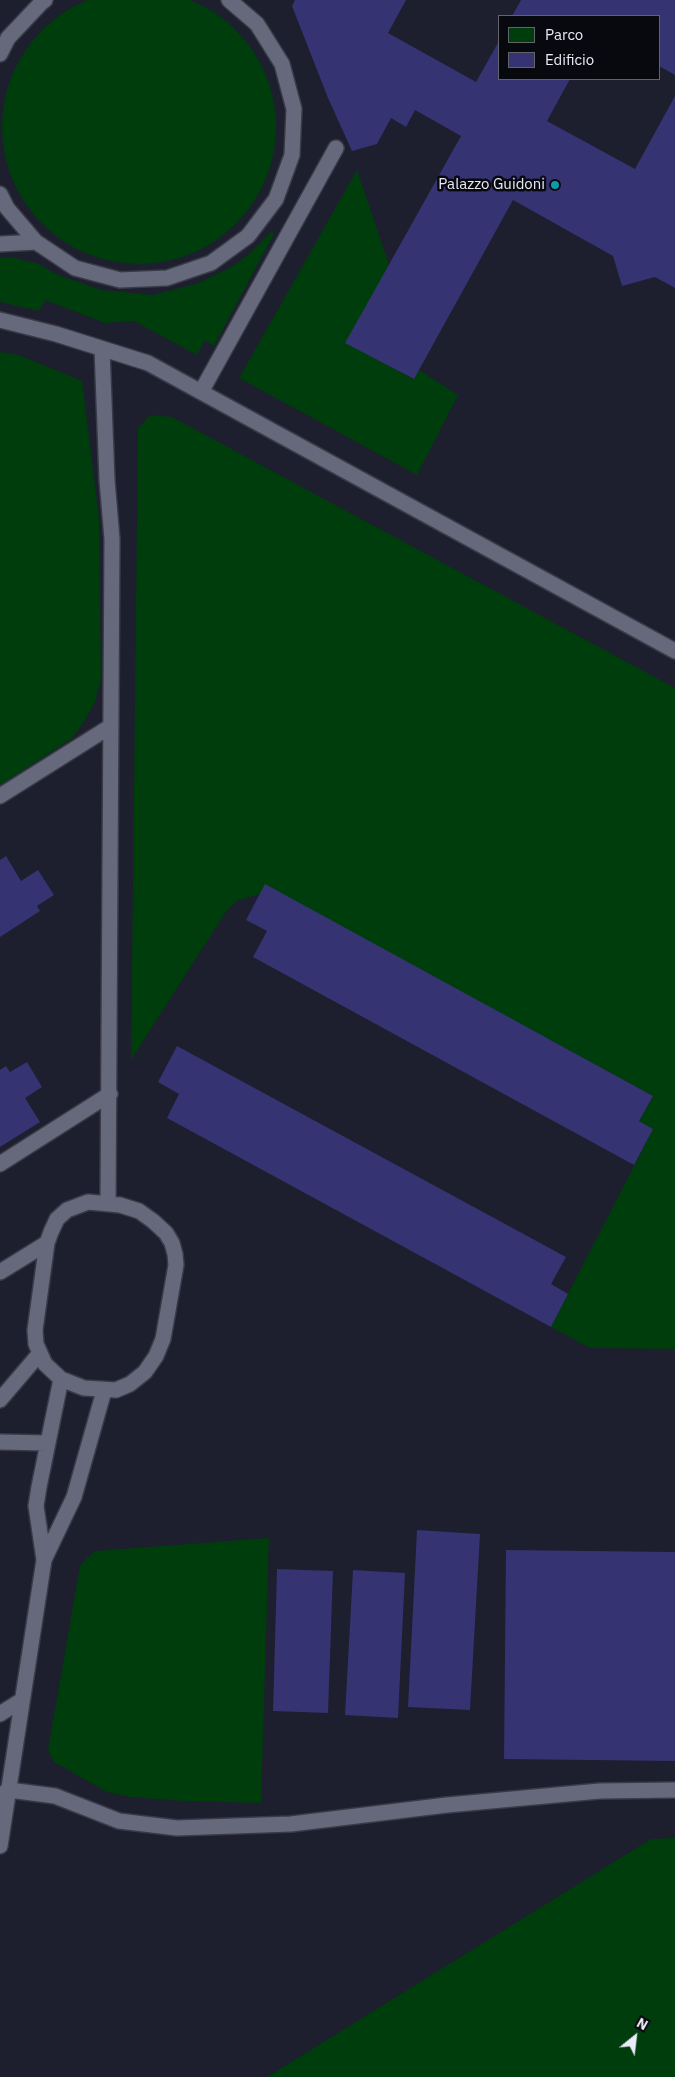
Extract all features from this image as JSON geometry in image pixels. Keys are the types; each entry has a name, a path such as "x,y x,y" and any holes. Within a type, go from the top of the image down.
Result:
{"lane":[{"path":"0,54 4,36 46,0"},
{"path":"0,194 7,208 36,242 75,268 120,280 166,278 211,263 248,236 276,199 292,155 294,109 282,64 257,24 229,0"},
{"path":"201,392 336,148"},
{"path":"0,244 36,242"},
{"path":"0,320 148,363 675,651"},
{"path":"102,349 107,480 112,539 108,1203"},
{"path":"0,796 111,726"},
{"path":"0,1164 110,1094"},
{"path":"88,1202 108,1203 138,1212 154,1221 166,1233 172,1243 176,1265 163,1339 156,1356 144,1372 130,1384 116,1390 104,1391 84,1388 61,1378 45,1364 36,1344 35,1330 47,1243 57,1218 67,1210 88,1202"},
{"path":"0,1272 47,1243"},
{"path":"0,1400 40,1353"},
{"path":"44,1560 36,1506 61,1378"},
{"path":"0,1846 3,1791 22,1700 44,1560 74,1497 104,1391"},
{"path":"0,1442 48,1442"},
{"path":"0,1714 22,1700"},
{"path":"3,1791 55,1796 119,1821 178,1828 291,1824 447,1804 600,1791 675,1790"}],"green space":[{"path":"90,-1 188,-1 204,6 236,30 253,51 266,75 275,114 275,140 266,179 253,203 236,224 215,241 191,254 166,261 139,264 112,261 87,254 63,241 42,224 25,203 12,179 5,154 2,127 8,87 18,62 25,51 52,21 74,6"},
{"path":"357,170 389,265 346,343 413,379 419,370 458,395 417,475 239,378"},
{"path":"272,231 274,234 214,346 205,340 197,355 134,321 105,323 45,300 39,311 0,302 0,257 15,258 39,264 56,274 101,290 152,295 196,284 230,268 248,255"},
{"path":"0,352 19,355 82,381 99,518 101,679 95,702 82,725 71,739 0,785"},
{"path":"150,415 172,417 675,688 675,1349 590,1348 551,1327 653,1129 639,1121 653,1096 265,885 260,894 238,900 227,910 131,1060 138,428"},
{"path":"269,1538 261,1803 183,1801 131,1797 107,1792 54,1762 48,1750 80,1566 87,1558 96,1551"},
{"path":"675,1838 675,2077 267,2077 651,1839"}],"building":[{"name":"Palazzo Guidoni","path":"295,0 406,0 388,33 476,82 498,43 498,80 569,80 547,121 635,169 675,96 675,288 655,277 622,286 613,256 513,200 414,379 345,343 461,136 415,110 406,127 391,118 377,144 352,151 328,98 292,6"},
{"path":"521,0 675,0 675,75 660,67 660,15 513,15"},
{"path":"6,856 21,881 38,870 54,895 37,906 40,911 0,937 0,860"},
{"path":"265,884 653,1096 639,1121 653,1129 634,1165 253,957 267,931 246,920"},
{"path":"177,1046 566,1257 551,1284 568,1294 551,1327 167,1118 179,1094 158,1082"},
{"path":"27,1062 42,1087 25,1098 40,1122 0,1147 0,1070 6,1066 10,1072"},
{"path":"417,1530 480,1534 470,1710 408,1707"},
{"path":"506,1550 675,1552 675,1761 504,1759"},
{"path":"277,1569 333,1571 328,1713 273,1711"},
{"path":"353,1570 405,1573 398,1718 345,1715"}],"place":[{"name":"Palazzo Guidoni","path":"555,185"}]}
